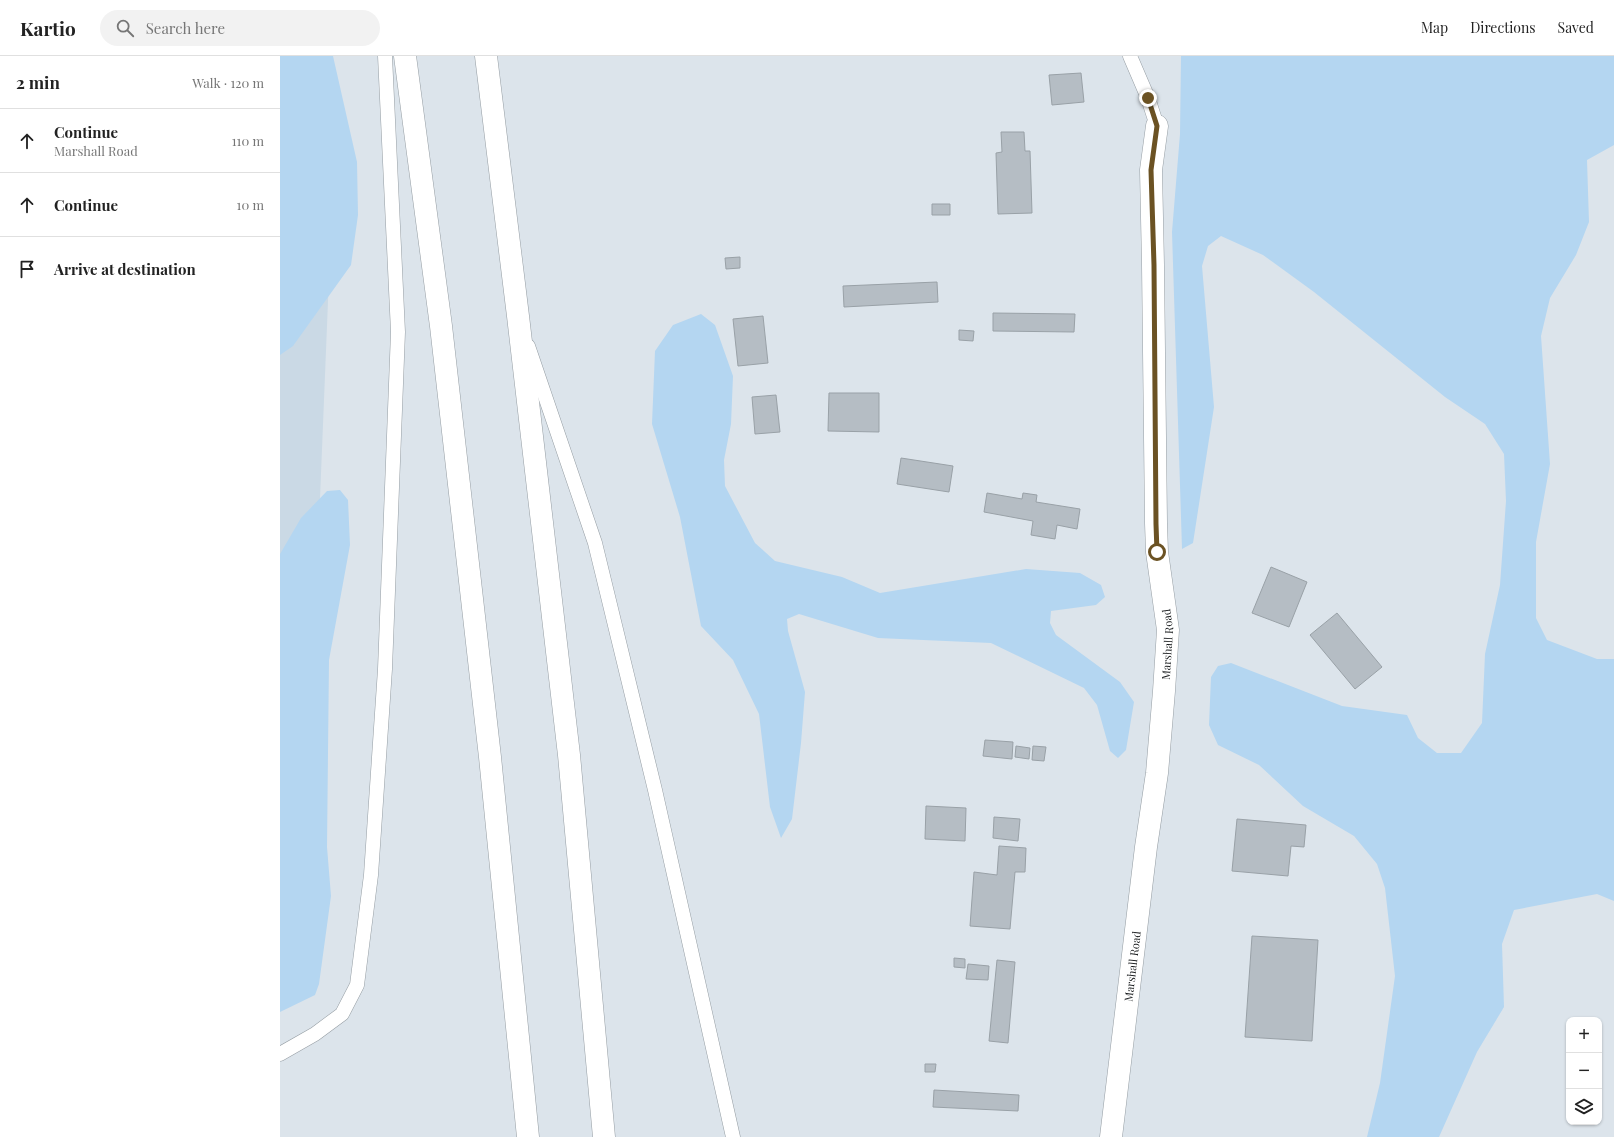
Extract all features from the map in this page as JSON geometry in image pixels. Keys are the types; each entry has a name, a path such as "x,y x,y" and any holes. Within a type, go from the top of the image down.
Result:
{"main road":[{"path":"405,56 441,326 488,741 528,1137"},
{"path":"486,56 569,755 604,1137"},
{"name":"Marshall Road","path":"1112,1137 1146,847 1157,773 1168,630 1157,552 1156,524 1154,265 1151,170 1157,126"}],"lane":[{"path":"280,1054 315,1034 342,1014 357,985 371,875 385,669 398,332 385,56"},
{"path":"1130,56 1148,98 1157,126"},
{"path":"518,316 596,543 655,790 733,1137"}],"shaded area":[{"path":"280,56 333,178 301,967 280,970"},
{"path":"280,56 333,56 357,162 358,215 351,265 293,346 280,355"},
{"path":"1181,56 1614,56 1614,145 1587,160 1589,222 1576,255 1550,298 1541,336 1550,464 1536,542 1536,618 1547,640 1597,659 1614,659 1614,901 1597,894 1514,910 1502,944 1504,1007 1477,1052 1439,1137 1367,1137 1380,1083 1395,976 1385,888 1377,864 1354,836 1303,806 1259,765 1218,745 1209,725 1211,677 1218,666 1231,663 1342,706 1407,715 1418,738 1437,753 1461,753 1482,723 1485,654 1500,585 1506,501 1504,454 1485,424 1445,397 1314,292 1263,255 1221,236 1208,246 1202,266 1214,407 1193,543 1182,549 1172,232 1180,134"},
{"path":"701,314 715,325 733,376 731,424 724,460 725,486 755,543 775,561 842,577 880,593 1026,569 1080,573 1101,585 1105,597 1096,605 1051,611 1050,623 1056,635 1120,682 1134,702 1126,750 1118,758 1110,751 1097,705 1084,688 991,643 878,638 799,614 787,619 788,631 805,692 801,743 792,819 781,838 770,807 759,714 733,660 701,626 680,517 652,424 655,351 673,325"},
{"path":"340,490 348,500 350,545 329,660 327,847 331,896 319,984 315,995 280,1012 280,554 301,518 327,491"}],"building":[{"path":"1081,73 1084,102 1052,105 1049,75"},
{"path":"1001,132 1024,132 1025,151 1030,151 1032,213 998,214 996,153 1002,152"},
{"path":"932,204 950,204 950,215 932,215"},
{"path":"740,257 740,268 726,269 725,258"},
{"path":"937,282 938,302 844,307 843,286"},
{"path":"993,313 1075,314 1074,332 993,331"},
{"path":"763,316 768,363 738,366 733,319"},
{"path":"959,330 974,331 973,341 959,340"},
{"path":"829,393 879,393 879,432 828,431"},
{"path":"776,395 780,432 755,434 752,397"},
{"path":"901,458 953,466 949,492 897,484"},
{"path":"987,493 1022,499 1023,493 1037,495 1036,502 1080,509 1077,529 1057,525 1055,539 1031,535 1033,521 984,512"},
{"path":"1271,567 1307,582 1289,627 1252,613"},
{"path":"1337,613 1382,667 1355,689 1310,635"},
{"path":"985,740 1013,742 1012,759 983,756"},
{"path":"1016,746 1030,748 1029,759 1015,757"},
{"path":"1033,746 1046,747 1044,761 1032,760"},
{"path":"926,806 966,808 965,841 925,839"},
{"path":"994,817 1020,819 1018,841 993,838"},
{"path":"1237,819 1306,825 1304,847 1291,846 1288,876 1232,871"},
{"path":"999,846 1026,848 1025,872 1015,872 1010,929 970,926 974,872 997,875"},
{"path":"1252,936 1318,940 1312,1041 1245,1037"},
{"path":"954,958 965,959 965,968 954,967"},
{"path":"997,960 1015,962 1008,1043 989,1041"},
{"path":"968,964 989,966 988,980 966,979"},
{"path":"925,1064 936,1064 935,1072 925,1072"},
{"path":"934,1090 1019,1095 1018,1111 933,1107"}],"route":[{"path":"1148,98 1157,126 1151,170 1154,265 1157,552"}]}
